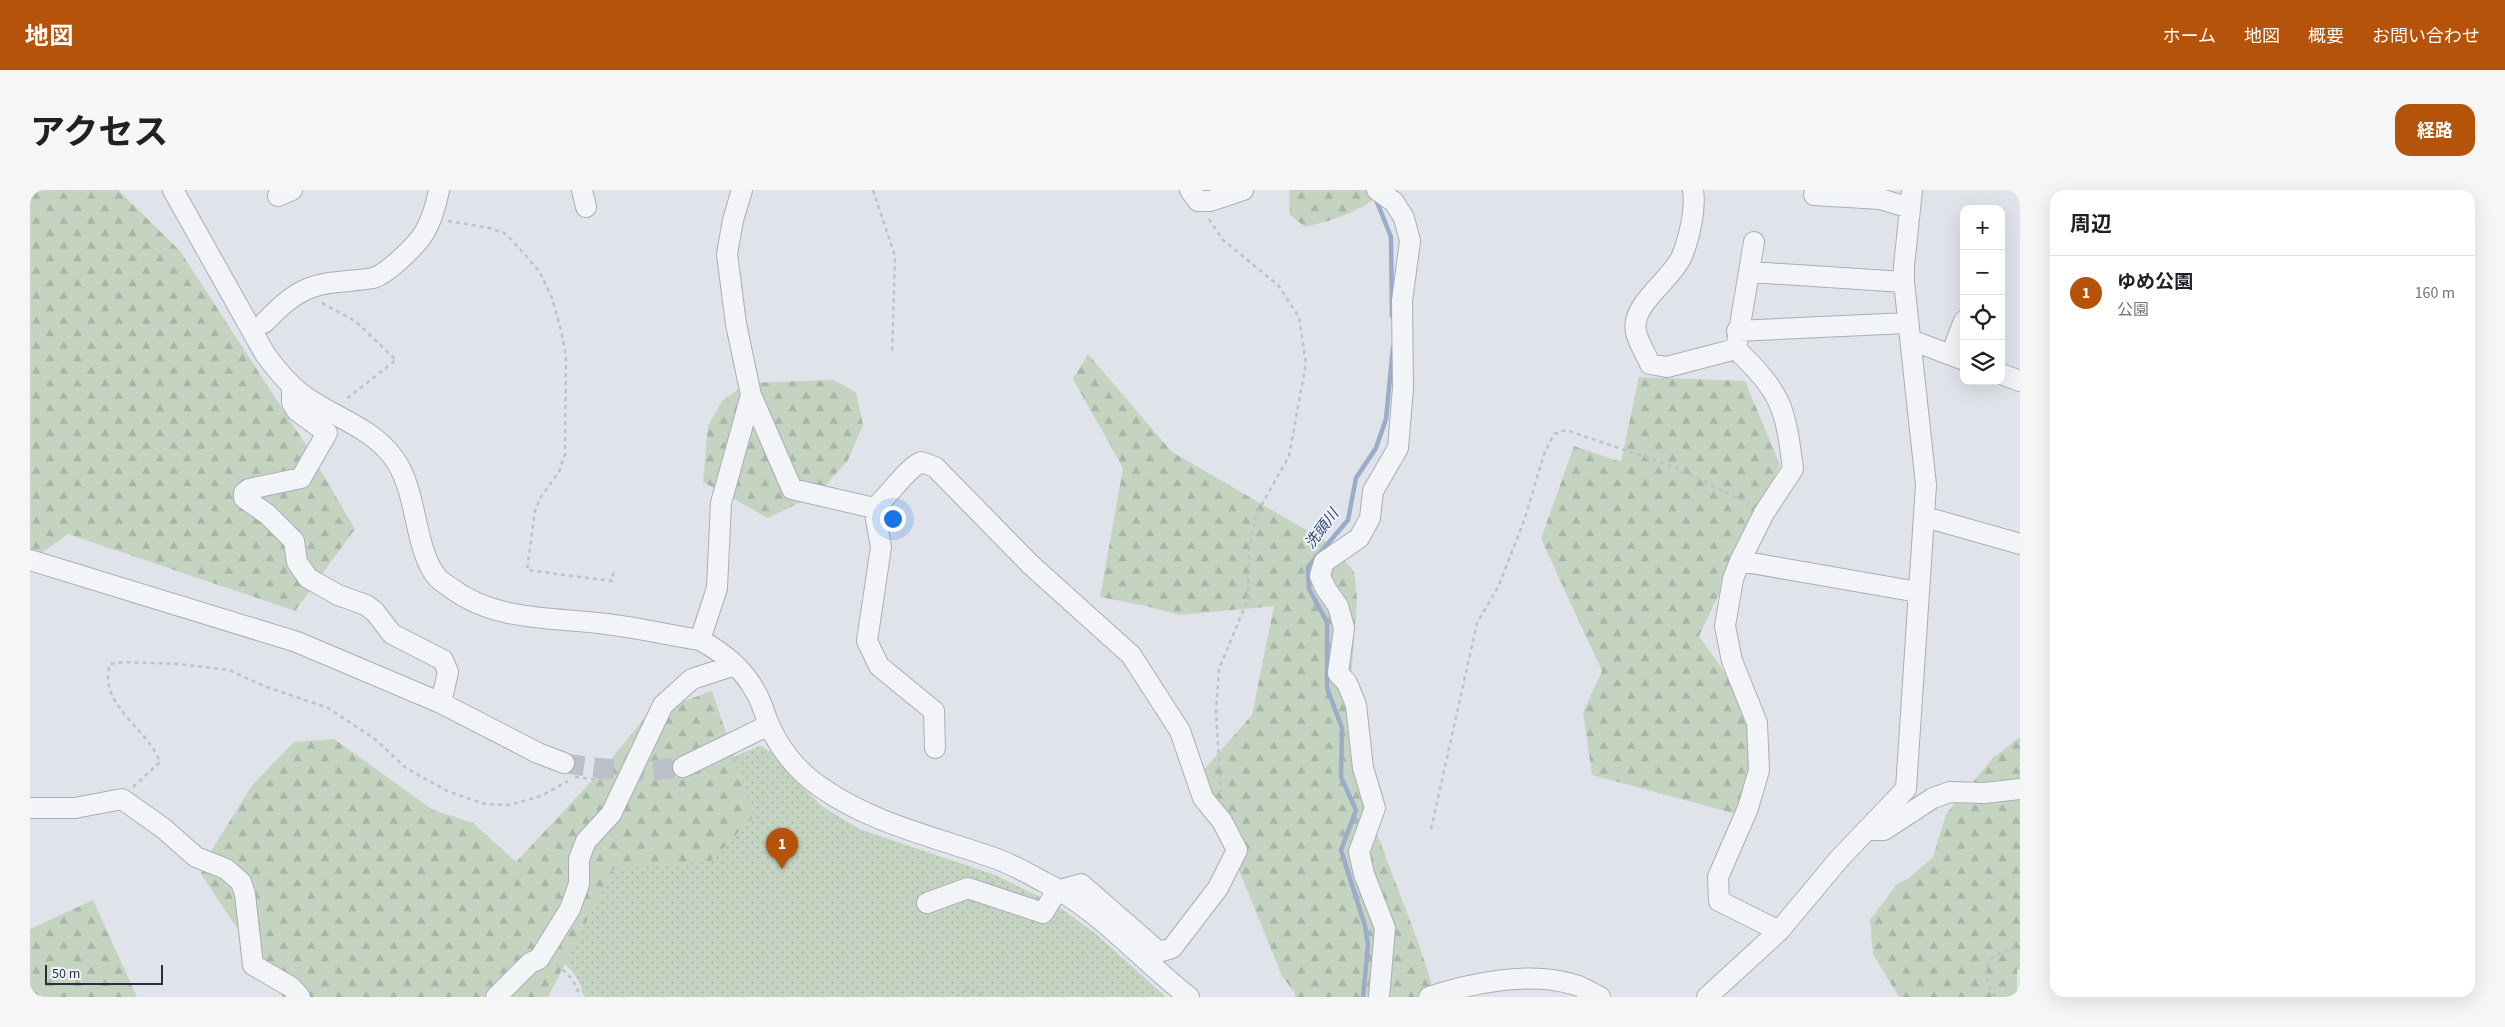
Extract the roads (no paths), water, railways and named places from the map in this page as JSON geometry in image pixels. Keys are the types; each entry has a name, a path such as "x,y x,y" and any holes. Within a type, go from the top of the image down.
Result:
{"street":[{"path":"173,190 264,354 292,386 304,396 375,437 392,456 404,475 427,557 437,577 459,594 485,606 536,619 606,624 700,640 736,664 755,690 769,724 788,758 817,785 847,805 895,826 999,860 1059,889 1092,912 1189,997"},
{"path":"264,323 288,299 306,289 333,283 375,278 396,264 424,235 434,212 439,190"},
{"path":"742,190 733,220 727,254 736,324 751,395 792,489 874,508"},
{"path":"1194,195 1210,201 1242,190"},
{"path":"1377,190 1394,202 1404,218 1410,241 1402,301 1403,388 1398,448 1373,491 1370,518 1359,538 1324,562 1320,576 1326,589 1338,606 1344,628 1338,673 1347,683 1356,705 1363,768 1375,808 1359,852 1364,874 1385,928 1378,997"},
{"path":"1693,190 1695,204 1681,258 1661,286 1640,308 1636,331 1650,364 1667,366 1737,340 1909,332 1957,358 1960,340"},
{"path":"1707,997 1779,930 1840,858 1906,790 1926,485 1904,282 1911,199 1814,195"},
{"path":"1754,242 1737,340 1777,396 1787,423 1793,469 1764,512 1740,560 1733,579 1725,626 1732,661 1757,723 1759,770 1748,808 1718,877 1719,901 1779,930"},
{"path":"1750,272 1904,282"},
{"path":"2005,375 2020,381"},
{"path":"292,386 292,403 297,411 327,432 301,478 249,489 244,493 244,498 267,514 294,541 297,562 308,578 338,595 366,604 375,612 392,634 443,660 448,672 441,702"},
{"path":"700,640 717,588 722,504 751,395"},
{"path":"874,508 889,496 912,466 921,462 935,467 1031,565 1132,655 1180,731 1203,798 1222,820 1237,850 1218,888 1172,948 1159,952 1081,884 1059,889 1044,913 968,888 927,903"},
{"path":"874,508 882,547 867,641 879,666 934,712 935,748"},
{"path":"1925,517 2020,544"},
{"path":"30,560 297,642 441,702 538,753 564,762"},
{"path":"1740,560 1918,592"},
{"path":"496,997 530,963 539,959 570,909 579,884 579,859 586,841 611,814 663,705 692,679 736,664"},
{"path":"683,767 769,724"},
{"path":"1869,830 1884,830 1933,798 1950,792 1986,793 2020,789"},
{"path":"30,808 75,808 122,799 163,828 196,858 226,869 241,882 245,894 253,965 291,987 300,997"},
{"path":"1429,997 1449,991 1474,992 1532,977 1573,984 1600,997"}],"waterway":[{"name":"洗頭川","path":"1375,197 1391,237 1392,316"},
{"name":"洗頭川","path":"1363,997 1368,945 1365,926 1341,850 1356,810 1341,777 1342,728 1327,688 1327,622 1309,589 1308,567 1348,520 1356,478 1376,448 1386,419 1393,347"}],"tunnel":[{"path":"564,763 623,770 683,767"}],"place":[{"name":"ゆめ公園","path":"782,869"}]}
